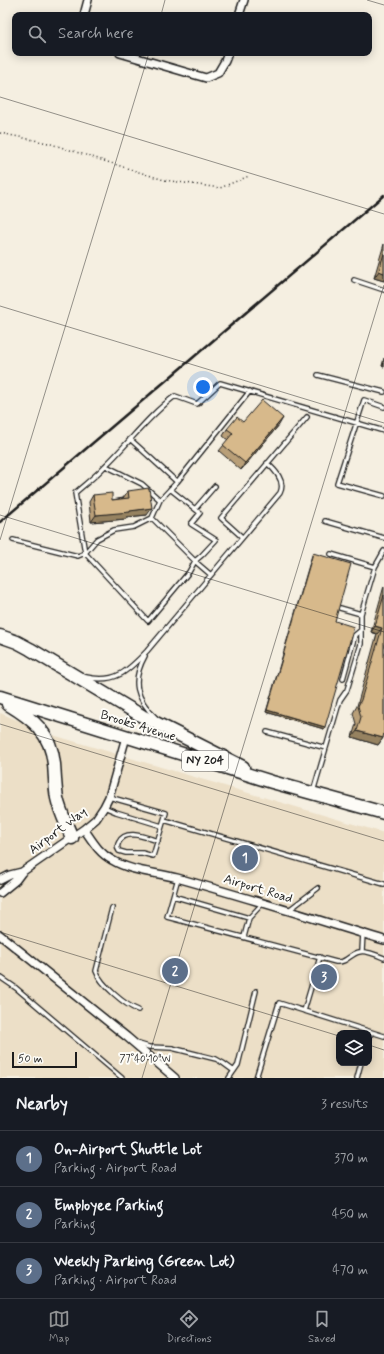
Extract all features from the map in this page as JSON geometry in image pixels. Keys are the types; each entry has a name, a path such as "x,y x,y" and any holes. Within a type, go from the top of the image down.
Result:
{"main road":[{"path":"0,636 23,646 126,707 272,782"},
{"path":"0,698 32,721 43,731 46,736 52,751 59,804 72,838"},
{"name":"Brooks Avenue","path":"0,698 272,782 384,813"}],"street":[{"path":"85,12 88,0"},
{"path":"240,12 244,0"},
{"path":"130,56 206,78 218,73 227,56"},
{"name":"Airport Way","path":"0,893 16,880 22,872 72,838 96,819 109,797 126,737"},
{"name":"Airport Road","path":"84,829 100,852 124,866 178,878 384,940"},
{"name":"Airport Way","path":"0,880 10,875 22,872"},
{"path":"0,935 127,1037 175,1078"}],"lane":[{"path":"354,280 384,290"},
{"path":"318,375 384,392"},
{"path":"170,489 200,513 191,524 216,540 195,561 189,572 148,620 85,553 75,493 106,466 130,439 166,403 176,396 197,404 220,382 384,431"},
{"path":"13,540 78,556 85,553 97,539 114,530 134,527 152,518 160,500 177,482 250,391"},
{"path":"384,406 364,400 337,482 384,496"},
{"path":"242,537 221,518 306,417"},
{"path":"130,439 177,482"},
{"path":"60,668 88,677 108,679 120,675 129,669 147,651 278,496 282,489 282,482 267,463"},
{"path":"106,466 142,484 160,500"},
{"path":"195,509 215,486"},
{"path":"152,518 211,575"},
{"path":"325,521 384,538"},
{"path":"313,793 340,700 347,690 360,648 361,614 375,567 384,551"},
{"path":"331,554 375,567"},
{"path":"340,608 361,614"},
{"path":"343,679 356,635 361,630"},
{"path":"147,651 140,664 137,677 139,695 145,706 178,734"},
{"path":"267,732 326,748"},
{"path":"109,797 166,813 158,841 153,856 122,853 118,848 120,840 128,835 136,835 158,841"},
{"path":"104,806 116,812 162,826"},
{"path":"164,820 384,884"},
{"path":"178,878 167,917 339,962 362,952 384,958"},
{"path":"288,911 318,888"},
{"path":"173,896 249,918"},
{"path":"244,937 249,918 263,904"},
{"path":"112,908 96,971 100,979 122,1001 128,1006 138,1010"},
{"path":"362,952 363,933"},
{"path":"304,1011 320,957"},
{"path":"0,977 16,988 122,1078"},
{"path":"229,1078 239,1060 256,991"},
{"path":"256,1078 279,1004 365,1030"},
{"path":"372,1032 384,1036"},
{"path":"127,1037 144,1046 172,1048 216,1059 223,1062 234,1071"},
{"path":"357,1078 361,1066"}],"path":[{"path":"0,133 48,143 164,180 220,188 249,176"}],"shaded area":[{"path":"0,713 56,736 384,833 384,1078 0,1078"}],"building":[{"path":"384,253 384,273 379,271"},
{"path":"262,400 283,418 245,463 223,445 233,433 227,429 237,417 243,422"},
{"path":"149,488 152,508 130,512 96,515 93,495 112,493 112,500 129,498 128,491"},
{"path":"313,553 351,564 335,621 354,627 325,727 267,710"},
{"path":"384,595 383,738 357,731 361,717 358,706 382,628 375,626"}],"railway":[{"path":"0,522 384,195"}],"place":[{"name":"On-Airport Shuttle Lot","path":"245,858"},
{"name":"Employee Parking","path":"175,971"},
{"name":"Weekly Parking (Green Lot)","path":"324,977"}]}
